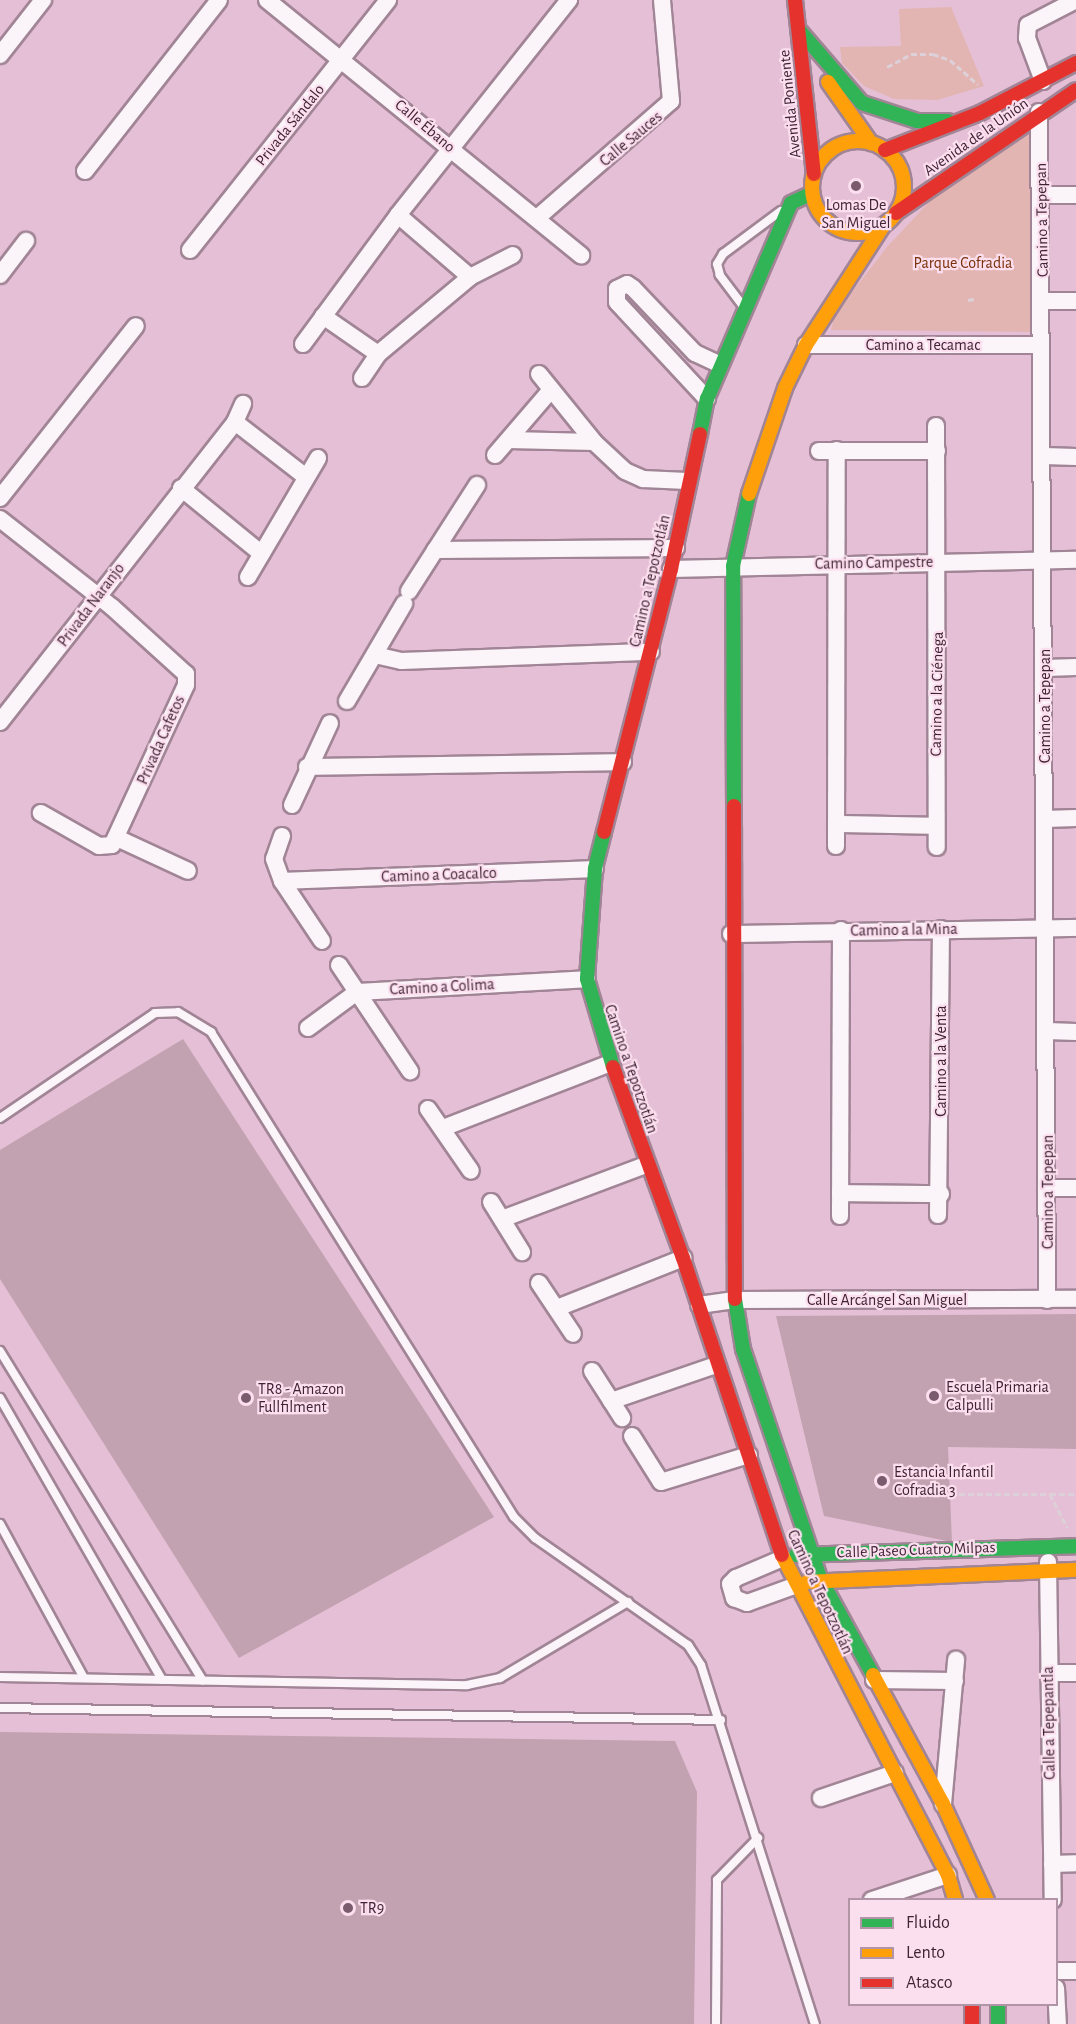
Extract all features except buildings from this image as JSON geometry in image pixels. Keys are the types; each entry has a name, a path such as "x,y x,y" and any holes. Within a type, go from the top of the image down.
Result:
{"main road":[{"name":"Avenida Poniente","path":"795,0 814,174"},
{"name":"Avenida Poniente","path":"800,31 850,117 872,143"},
{"path":"800,31 862,104 917,121 958,122"},
{"name":"Avenida de la Unión","path":"885,150 958,122 1076,63"},
{"name":"Avenida de la Unión","path":"896,213 1039,112 1076,90"},
{"path":"857,141 872,143 885,150 895,159 904,186 896,213 883,226 869,232 839,229 826,220 812,193 814,174 830,151 857,141"},
{"path":"791,203 812,193"},
{"name":"Camino a Tepotzotlán","path":"791,203 718,364 707,399 687,481 676,548 595,869 587,979 611,1063 646,1165 683,1258 716,1365 783,1558 948,1875 956,1898"},
{"name":"Camino a Tepotzotlán","path":"883,226 806,345 762,445 743,511 733,566 731,934 735,1300 747,1360 820,1578 943,1804 987,1898"},
{"name":"Calle Paseo Cuatro Milpas","path":"783,1558 810,1553 1076,1546"},
{"name":"Calle Paseo Cuatro Milpas","path":"797,1585 820,1578 1048,1569 1076,1570"},
{"path":"972,2006 972,2024"},
{"path":"998,2006 998,2024"}],"street":[{"path":"0,55 43,0"},
{"path":"85,171 219,0"},
{"name":"Calle Ébano","path":"267,0 342,57 581,255"},
{"name":"Privada Sándalo","path":"190,250 388,0"},
{"path":"303,344 398,215 569,0"},
{"name":"Calle Sauces","path":"537,218 672,101 662,0"},
{"path":"1043,81 1027,38 1028,25 1076,0"},
{"name":"Camino a Tepepan","path":"1039,112 1043,195 1043,301 1040,345 1044,456 1047,1300"},
{"path":"1043,195 1076,195"},
{"path":"398,215 470,277"},
{"path":"0,275 26,241"},
{"path":"362,378 378,354 470,277 513,255"},
{"path":"707,399 617,302 617,289 627,284 633,288 695,352 718,364"},
{"path":"1043,301 1076,301"},
{"path":"323,316 378,354"},
{"path":"0,498 136,326"},
{"name":"Camino a Tecamac","path":"806,345 1040,345"},
{"path":"539,374 594,442 633,476 687,481"},
{"path":"495,455 551,390"},
{"name":"Privada Naranjo","path":"0,722 99,597 181,488 235,422 243,404"},
{"path":"235,422 306,477"},
{"name":"Camino a la Ciénega","path":"936,426 937,847"},
{"path":"509,440 594,442"},
{"path":"836,846 837,450"},
{"path":"819,451 937,451"},
{"path":"1044,456 1076,457"},
{"path":"248,577 318,458"},
{"path":"347,701 435,550 477,485"},
{"path":"181,488 262,554"},
{"path":"0,519 99,597"},
{"path":"435,550 676,548"},
{"name":"Camino Campestre","path":"671,568 1076,560"},
{"name":"Privada Cafetos","path":"99,597 186,674 186,685 114,841"},
{"path":"375,655 401,661 651,652"},
{"path":"1045,668 1076,668"},
{"path":"292,805 307,767 330,723"},
{"path":"307,767 623,762"},
{"path":"41,813 99,846 114,841 188,871"},
{"path":"1045,819 1076,818"},
{"path":"836,824 936,826"},
{"path":"282,836 274,859 282,881 322,941"},
{"name":"Camino a Coacalco","path":"282,881 595,869"},
{"name":"Camino a la Mina","path":"731,934 841,930 1076,928"},
{"name":"Camino a la Venta","path":"938,1215 941,1194 941,929"},
{"path":"840,1215 841,930"},
{"path":"339,965 411,1071"},
{"name":"Camino a Colima","path":"357,992 587,979"},
{"path":"308,1028 357,992"},
{"path":"1047,1031 1076,1032"},
{"path":"443,1128 611,1063"},
{"path":"428,1109 471,1171"},
{"path":"502,1219 646,1165"},
{"path":"1048,1188 1076,1188"},
{"path":"840,1193 941,1194"},
{"path":"491,1202 522,1252"},
{"path":"557,1308 683,1258"},
{"path":"539,1283 573,1334"},
{"name":"Calle Arcángel San Miguel","path":"699,1305 735,1300 1076,1299"},
{"path":"611,1401 716,1365"},
{"path":"592,1371 622,1418"},
{"path":"632,1436 661,1482 749,1455"},
{"name":"Calle a Tepepantla","path":"1049,1546 1053,1898"},
{"name":"Calle Paseo Cuatro Milpas","path":"783,1558 736,1578 730,1584 734,1599 747,1604 797,1585"},
{"path":"943,1804 956,1660"},
{"path":"1049,1673 1076,1673"},
{"path":"874,1680 955,1681"},
{"path":"821,1798 895,1773"},
{"path":"1052,1864 1076,1863"},
{"path":"875,1898 948,1875"},
{"path":"1058,1971 1076,1971"},
{"path":"1057,2006 1058,2024"}],"lane":[{"path":"745,307 720,275 717,264 723,254 791,203"},
{"path":"0,1118 155,1013 178,1012 211,1032 514,1517 535,1538 688,1645 721,1720 815,2024"},
{"path":"0,1351 203,1681"},
{"path":"0,1398 162,1680"},
{"path":"0,1524 84,1678"},
{"path":"0,1677 467,1685 500,1678 628,1602"},
{"path":"0,1708 721,1720"},
{"path":"716,2024 717,1880 758,1838"}],"path":[{"path":"887,67 911,54 933,54 950,60 978,84"},
{"path":"968,300 975,299"},
{"path":"959,1494 1076,1494"},
{"path":"1050,1494 1076,1546"}],"green space":[{"path":"951,7 984,86 937,100 894,99 864,86 842,63 840,47 901,46 899,9"},
{"name":"Parque Cofradia","path":"1029,129 1032,332 831,330 835,314 887,247 931,200"}],"traffic: fast":[{"path":"800,31 862,103 917,121 948,121"},
{"path":"700,434 707,399 791,203 812,193"},
{"path":"734,806 733,566 749,494"},
{"path":"604,832 595,869 587,979 613,1067"},
{"path":"735,1299 743,1349 820,1578 873,1675"},
{"path":"796,1555 1076,1546"},
{"path":"998,2006 998,2024"}],"traffic: slow":[{"path":"828,82 871,143"},
{"path":"858,141 875,145 890,155 900,170 904,187 900,204 890,219 875,229 858,233 841,229 826,219 816,204 812,187 816,170 826,155 841,145 858,141"},
{"path":"749,494 785,388 806,345 883,226"},
{"path":"782,1555 948,1875 954,1898"},
{"path":"807,1582 1076,1570"},
{"path":"873,1675 943,1804 986,1898"}],"traffic: jam":[{"path":"795,0 814,174"},
{"path":"885,150 980,113 1076,63"},
{"path":"896,213 1076,90"},
{"path":"604,832 671,569 700,434"},
{"path":"734,806 735,1299"},
{"path":"613,1067 683,1258 782,1555"},
{"path":"972,2006 972,2024"}],"place":[{"name":"Lomas De San Miguel","path":"856,186"},
{"name":"Escuela Primaria Calpulli","path":"934,1396"},
{"name":"TR8 - Amazon Fullfilment","path":"246,1398"},
{"name":"Estancia Infantil Cofradia 3","path":"882,1481"},
{"name":"TR9","path":"348,1908"}]}
